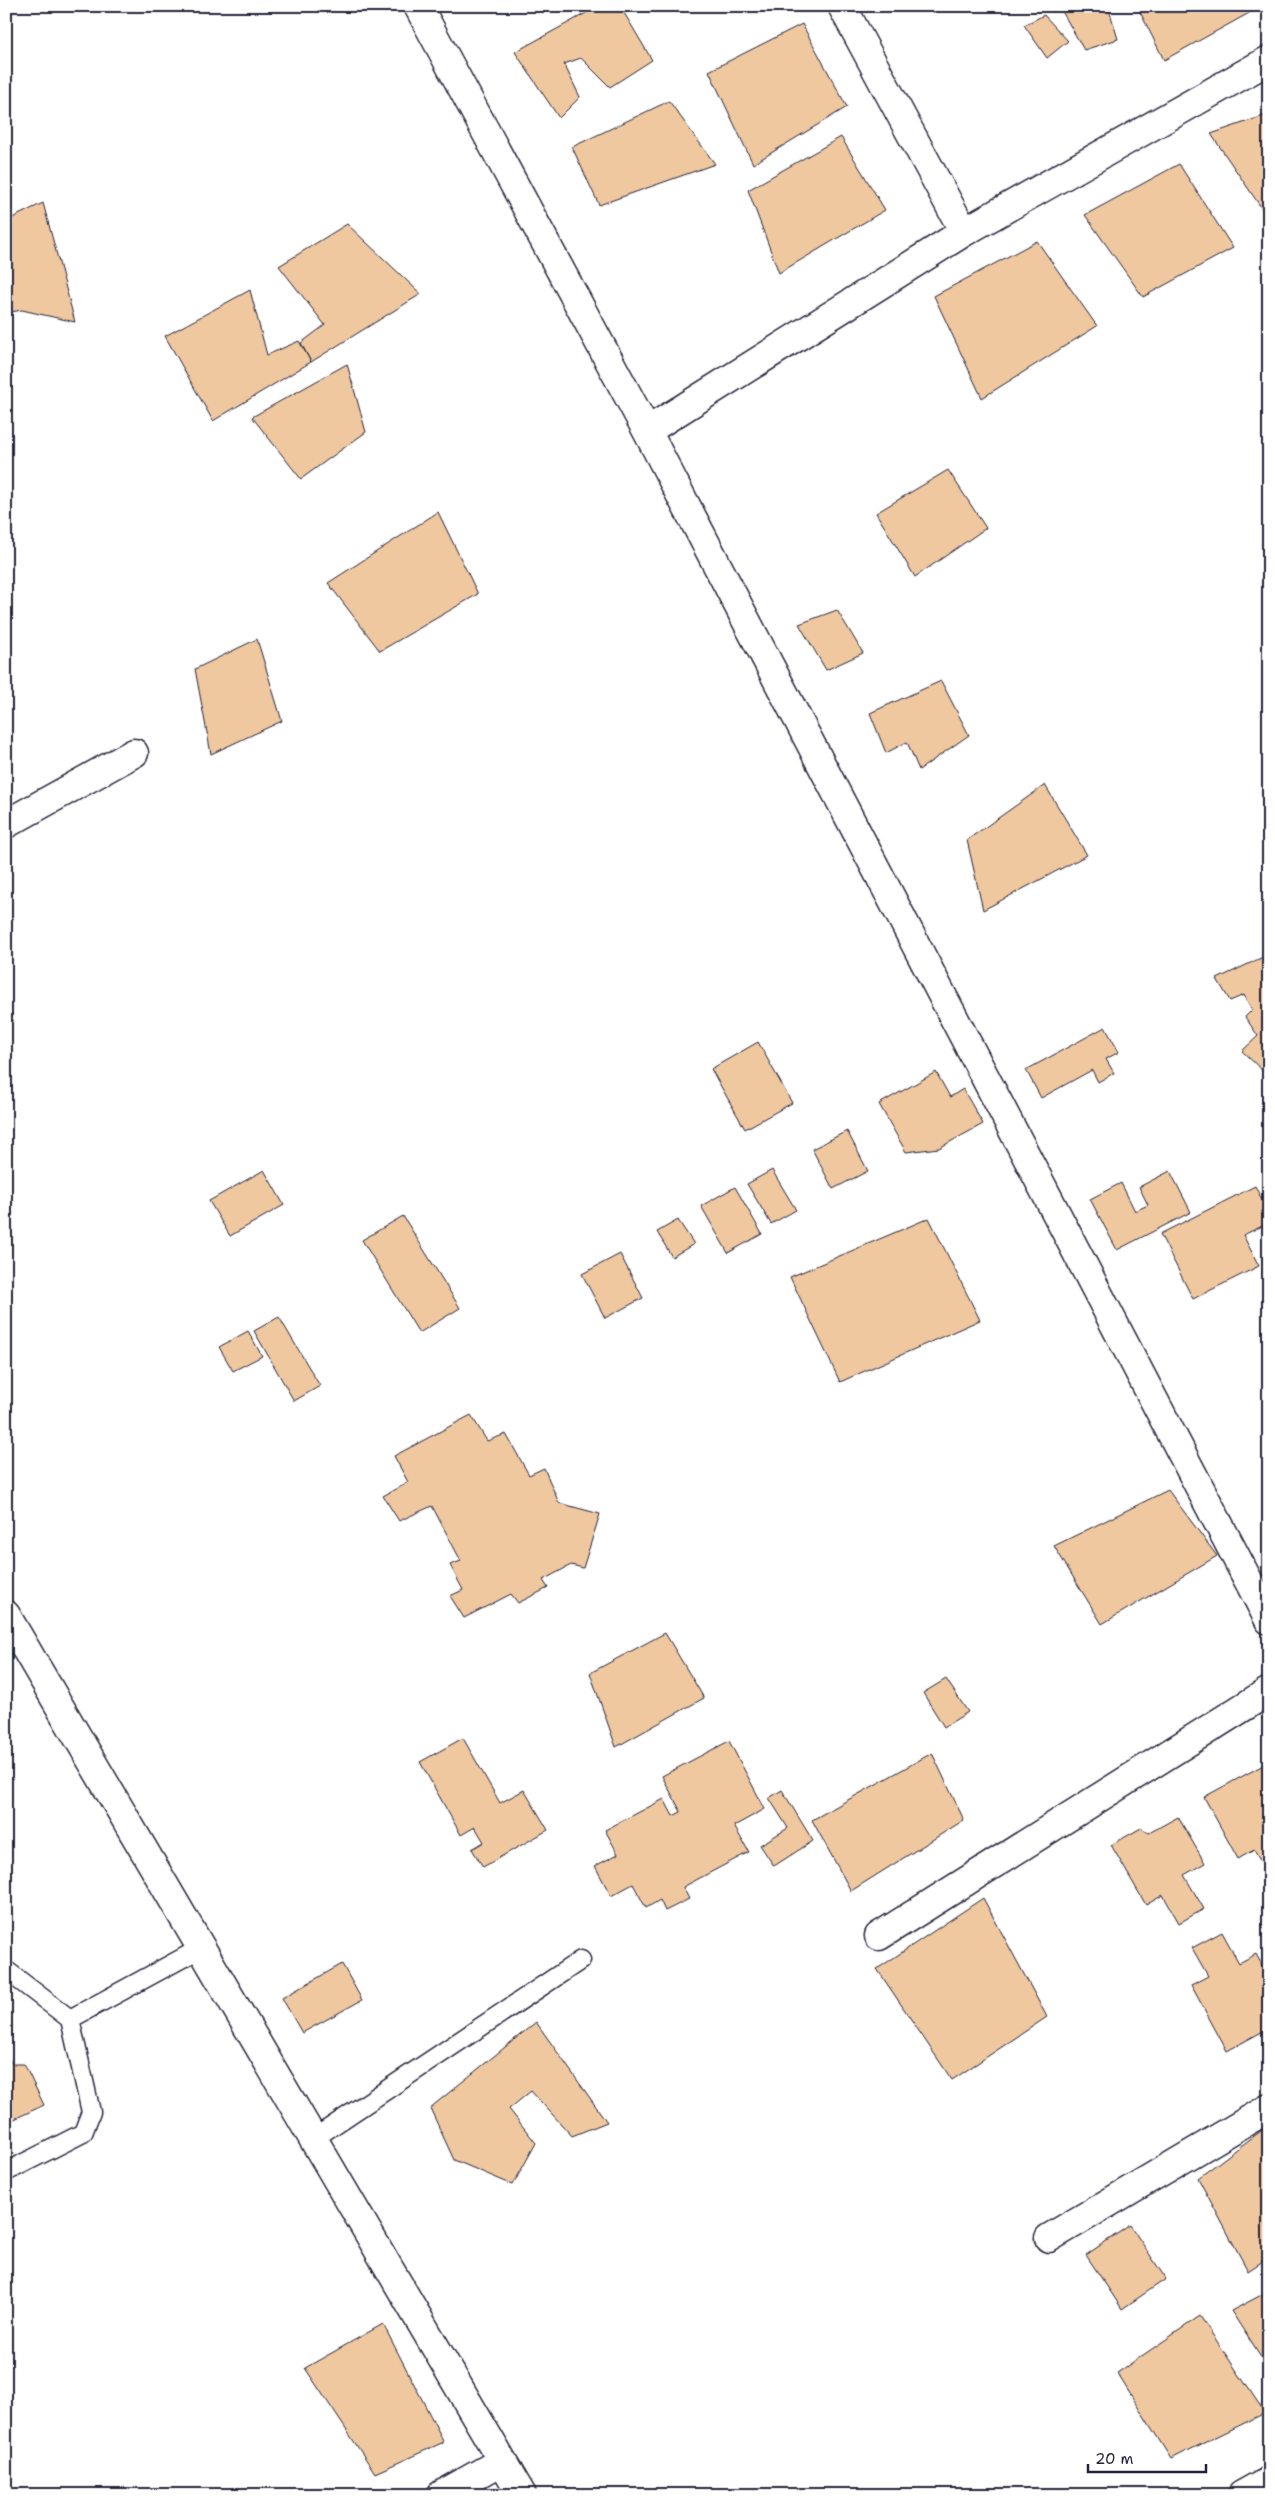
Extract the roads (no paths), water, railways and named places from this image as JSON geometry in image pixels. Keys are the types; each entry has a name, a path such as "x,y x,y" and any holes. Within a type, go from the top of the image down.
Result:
{"street":[{"path":"418,6 648,431 1269,1620"},
{"path":"842,6 964,232"},
{"path":"648,431 964,232 1269,60"},
{"path":"6,824 134,753"},
{"path":"6,1615 522,2495"},
{"path":"879,1936 1269,1692"},
{"path":"1049,2238 1269,2108"},
{"path":"441,2495 502,2461"},
{"path":"1242,2495 1269,2480"}],"lane":[{"path":"70,2018 201,1948"},
{"path":"313,2139 581,1960"},
{"path":"6,1970 70,2018 91,2112 83,2133 6,2172"}]}
